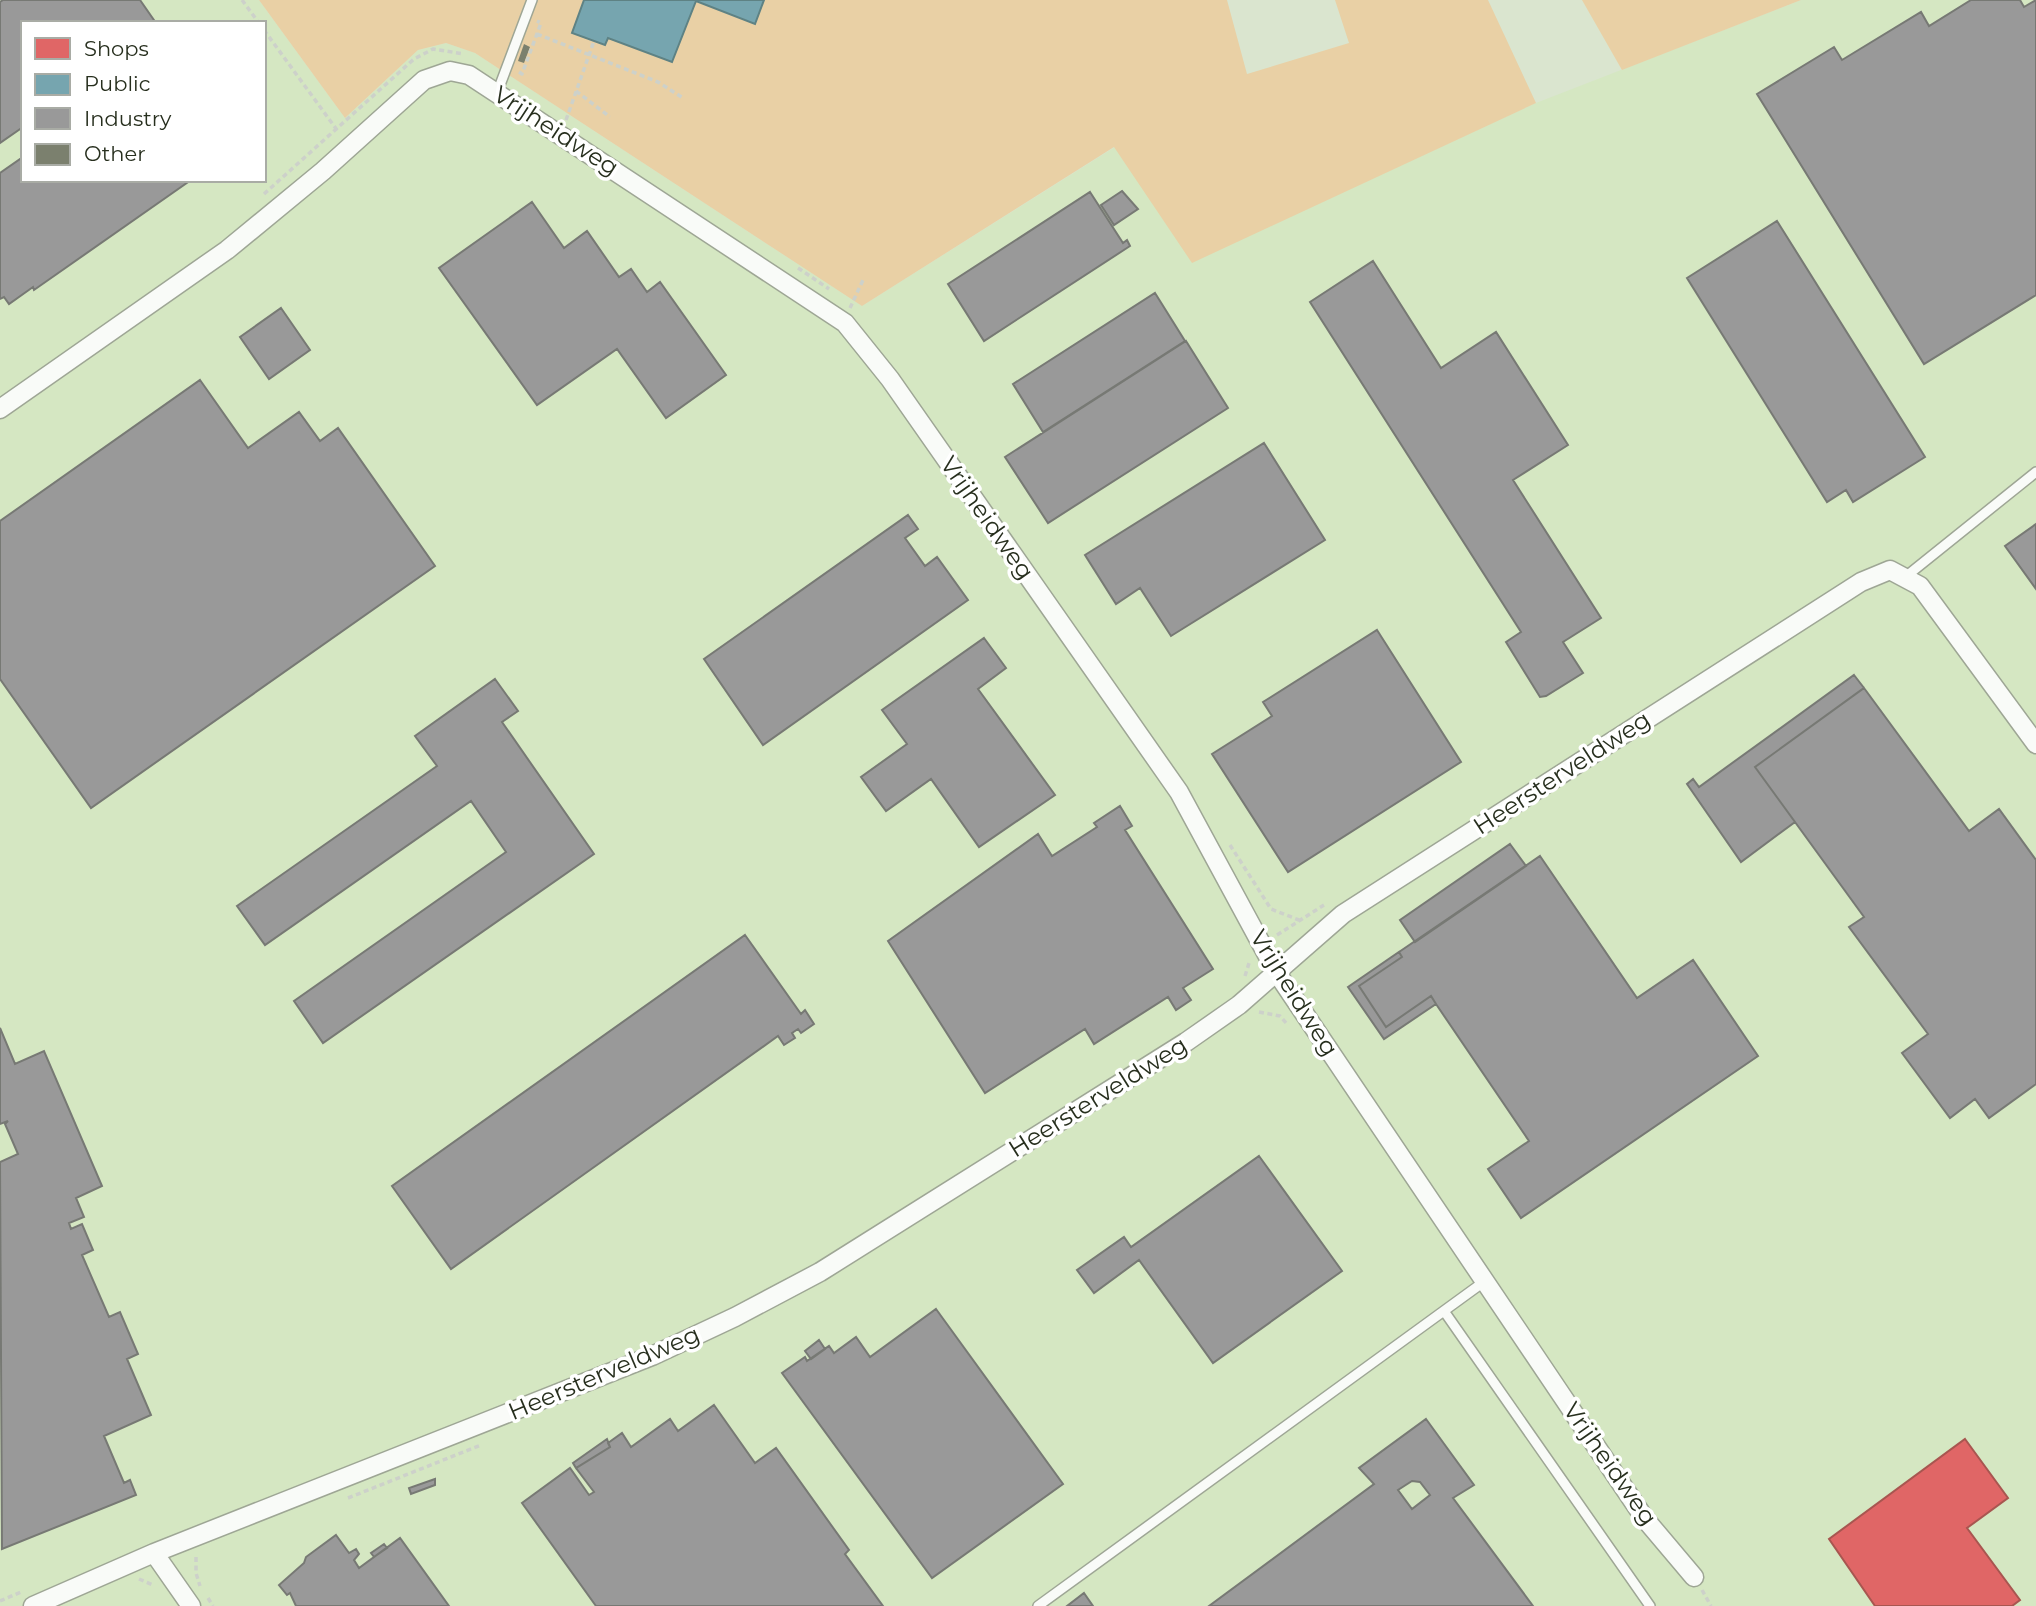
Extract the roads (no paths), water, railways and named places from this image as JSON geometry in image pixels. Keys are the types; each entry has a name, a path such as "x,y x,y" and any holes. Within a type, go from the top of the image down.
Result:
{"street":[{"name":"Vrijheidweg","path":"0,409 227,250 424,80 450,71 469,75 496,93 563,128 845,323 890,379 1179,792 1256,949 1277,973 1645,1520 1694,1577"},
{"name":"Heersterveldweg","path":"29,1598 154,1553 569,1390 735,1317 820,1272 1239,1005 1342,914 1861,582 1890,570 1904,578"},
{"path":"1904,578 1920,586 2036,744"},
{"path":"154,1553 191,1606"}],"lane":[{"path":"496,93 532,0"},
{"path":"1904,578 2036,472"},
{"path":"1038,1606 1485,1281"},
{"path":"1444,1311 1650,1606"}]}
